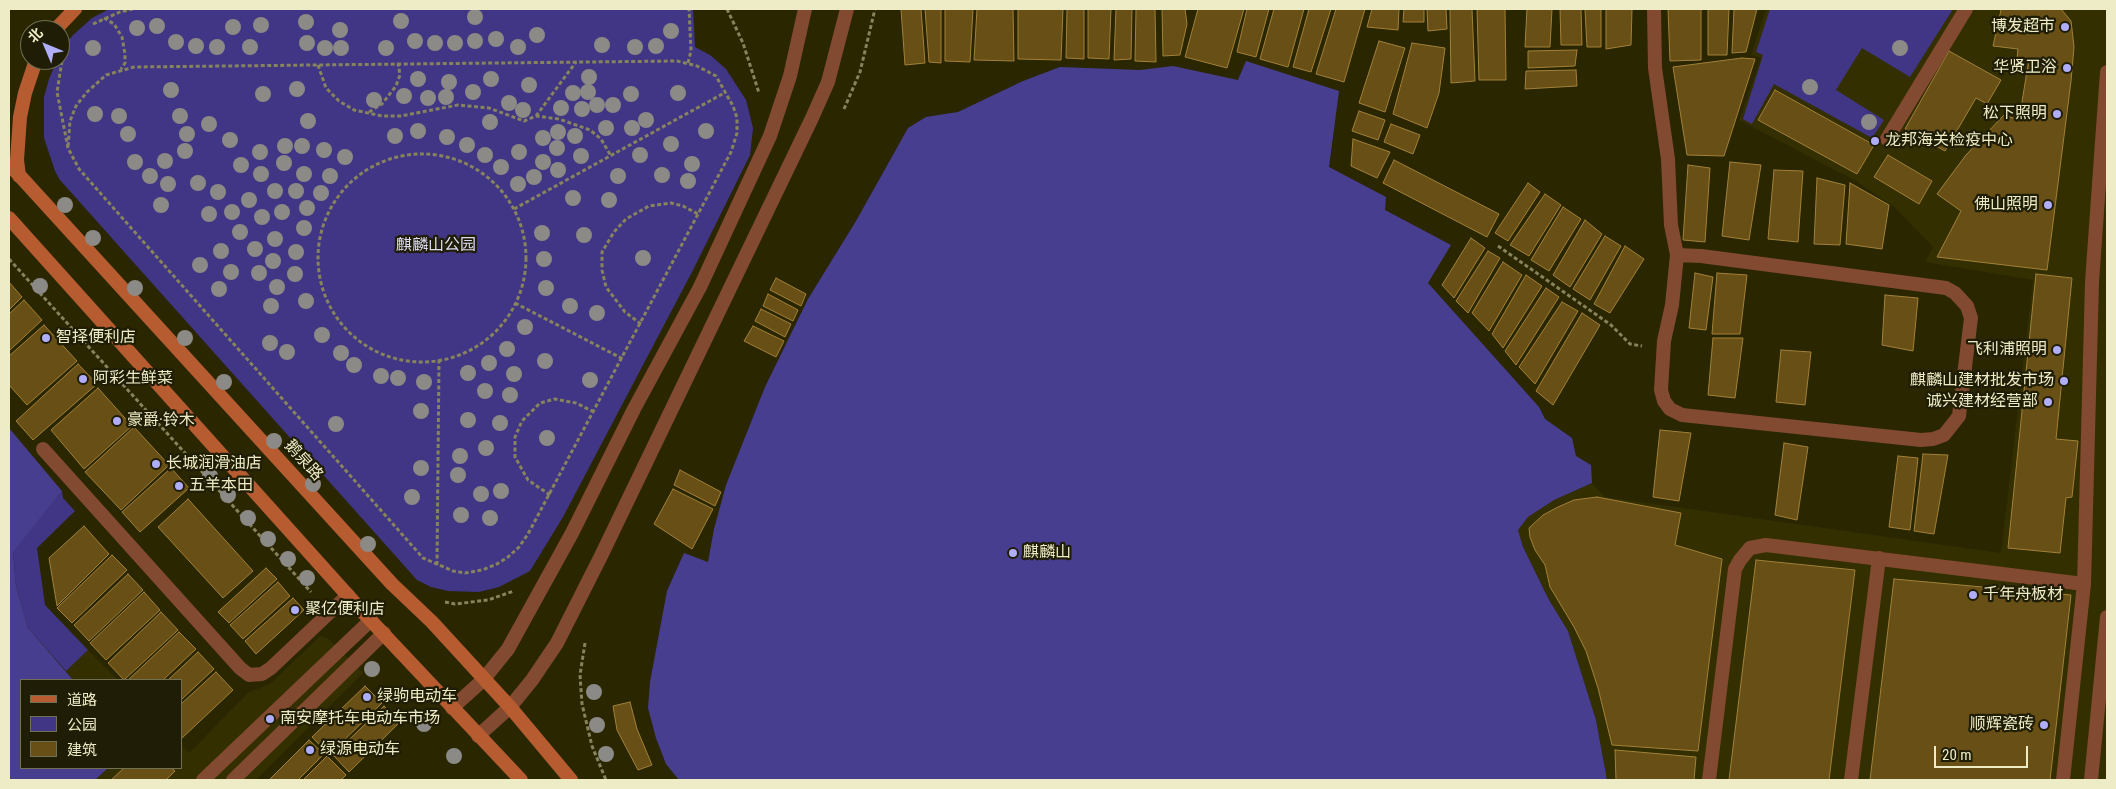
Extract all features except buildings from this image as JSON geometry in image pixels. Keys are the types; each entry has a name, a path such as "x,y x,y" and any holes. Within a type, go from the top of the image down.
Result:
{"main road":[{"path":"65,20 75,9"},
{"path":"20,177 17,160 20,117 33,70"},
{"name":"鹅泉路","path":"9,164 392,584 432,622 483,680 510,707 570,780"},
{"path":"9,218 348,596 521,780"}],"street":[{"path":"452,708 483,680 508,649 572,533 634,409 700,287 770,136 790,76 805,9"},
{"path":"478,736 510,707 532,680 557,643 610,538 812,118 828,82 846,9"},
{"path":"1654,9 1655,68 1668,159 1671,225 1677,256 1672,305 1664,341 1661,390 1664,401 1670,409 1682,416 1921,440 1933,439 1944,435 1959,416 1971,318 1968,306 1955,293 1946,288 1701,256 1677,256"},
{"path":"1887,139 1966,9"},
{"path":"2063,780 2084,584 2092,282 2107,72"},
{"path":"43,449 240,668 250,675 262,674 271,668 348,596"},
{"path":"1709,780 1735,569 1750,548 1766,545 2084,584"},
{"path":"1851,780 1879,558"},
{"path":"2091,780 2107,618"},
{"path":"203,780 371,620"},
{"path":"233,780 384,633"}],"path":[{"path":"88,28 104,18 134,9"},
{"path":"688,63 691,51 689,9"},
{"path":"727,9 743,43 760,99"},
{"path":"842,112 860,72 875,9"},
{"path":"104,18 114,24 122,38 125,63 121,70"},
{"path":"61,70 57,92 68,148 79,169 423,558 453,571 465,573 482,570 508,557 519,547 528,534 623,359 735,143 737,118 726,92 716,76 688,63 671,61 134,67 106,75 97,82 76,106 70,121 68,148"},
{"path":"536,116 576,62"},
{"path":"368,112 382,104 396,86 400,75 398,63"},
{"path":"318,65 323,81 332,95 354,110 382,116 401,116 458,105 489,108 524,121 536,116 559,119 584,127 601,139 610,156"},
{"path":"514,209 726,92"},
{"path":"430,154 466,163 482,172 496,184 514,209 523,231 526,268 515,304 506,319 494,333 462,354 439,360 407,361 388,357 371,349 355,338 342,325 324,292 319,274 318,255 326,218 335,201 347,187 361,174 376,165 394,158 430,154"},
{"path":"641,324 625,312 606,287 602,270 602,252 614,232 626,219 649,206 671,203 683,206 698,214"},
{"path":"1498,246 1611,325 1630,344 1648,346 1664,341"},
{"path":"515,304 623,359"},
{"path":"437,565 439,360"},
{"path":"550,495 528,480 515,457 515,437 522,421 540,403 555,399 576,403 594,412"},
{"path":"437,599 455,604 488,600 516,590"},
{"path":"586,637 580,675 582,704 592,746 606,780"}],"shaded area":[{"name":"麒麟山建材批发市场","path":"1766,9 2107,9 2107,780 1607,780 1596,720 1568,631 1549,600 1523,547 1518,530 1528,517 1554,500 1592,483 1605,497 2001,553 2033,280 1925,262 1933,247 1894,207 1856,181 1739,120 1761,58 1751,55"},
{"path":"1246,61 1339,91 1329,167 1386,197 1385,210 1451,245 1428,283 1539,407 1545,419 1572,438 1576,456 1591,465 1592,483 1554,500 1528,517 1518,530 1523,547 1549,600 1568,631 1596,720 1607,780 679,780 666,764 656,738 648,708 650,682 667,591 684,553 708,562 714,529 726,485 765,387 808,299 856,221 908,128 926,117 958,112 1023,81 1060,67 1140,70 1173,66 1238,80"},
{"path":"9,428 62,491 13,552 16,586 28,628 72,679 20,679 20,769 107,769 95,780 9,780"},
{"name":"南安摩托车电动车市场","path":"320,636 329,639 363,673 256,780 95,780 107,769 182,769 182,746 189,753 249,692 270,684"},
{"path":"88,650 117,679 72,679 66,671"}],"green space":[{"name":"麒麟山公园","path":"109,9 693,9 695,47 710,55 726,69 746,100 753,128 750,155 693,270 563,517 530,571 499,587 479,592 448,591 431,587 417,580 60,180 44,138 44,97 53,70 70,70 70,39 92,18"},
{"path":"1770,9 1953,9 1910,77 1862,48 1836,90 1884,120 1872,138 1774,84 1752,124 1743,119 1763,55 1756,52"},
{"path":"62,491 63,498 75,511 37,548 45,605 88,650 66,671 28,628 16,586 13,551"}],"place":[{"name":"博发超市","path":"2065,27"},
{"name":"华贤卫浴","path":"2067,68"},
{"name":"松下照明","path":"2057,114"},
{"name":"龙邦海关检疫中心","path":"1875,141"},
{"name":"佛山照明","path":"2048,205"},
{"name":"智择便利店","path":"46,338"},
{"name":"飞利浦照明","path":"2057,350"},
{"name":"阿彩生鲜菜","path":"83,379"},
{"name":"麒麟山建材批发市场","path":"2064,381"},
{"name":"诚兴建材经营部","path":"2048,402"},
{"name":"豪爵·铃木","path":"117,421"},
{"name":"长城润滑油店","path":"156,464"},
{"name":"五羊本田","path":"179,486"},
{"name":"麒麟山","path":"1013,553"},
{"name":"千年舟板材","path":"1973,595"},
{"name":"聚亿便利店","path":"295,610"},
{"name":"绿驹电动车","path":"367,697"},
{"name":"南安摩托车电动车市场","path":"270,719"},
{"name":"顺辉瓷砖","path":"2044,725"},
{"name":"绿源电动车","path":"310,750"}]}
